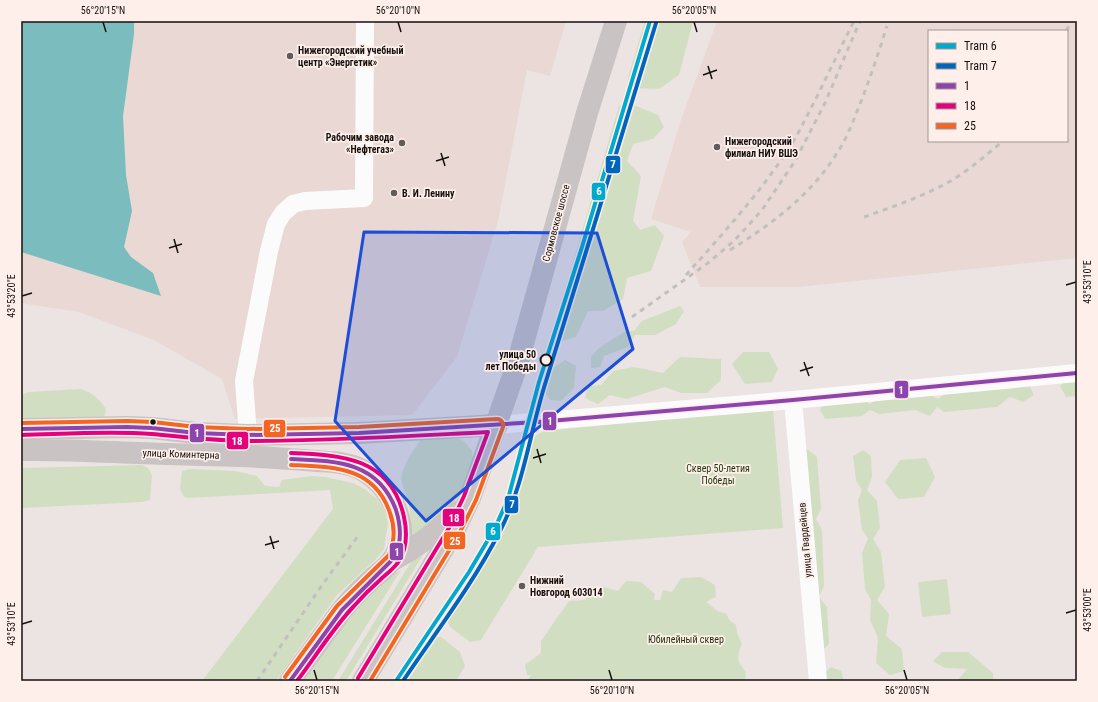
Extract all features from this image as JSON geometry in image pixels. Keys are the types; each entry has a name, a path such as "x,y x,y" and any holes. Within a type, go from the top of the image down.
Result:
{"main road":[{"name":"Сормовское шоссе","path":"497,425 517,365 586,113 616,21"},
{"path":"21,428 126,427 196,433 248,435 359,433 497,425 470,498 454,531 364,681"},
{"name":"улица Коминтерна","path":"21,450 274,457 346,464 358,468 372,476 390,495 396,508 400,529 400,542 393,560 342,610 290,681"},
{"path":"393,560 408,552 438,530 470,498"}],"street":[{"path":"248,435 244,381 269,251 276,224 283,213 293,204 305,200 364,198 365,21"},
{"path":"497,425 793,400 1077,373"},
{"name":"улица Гвардейцев","path":"793,400 818,681"}],"highlighted area":[{"path":"364,232 597,233 633,349 426,521 335,421"}],"shaded area":[{"path":"21,21 566,21 550,76 527,70 498,221 457,357 412,415 235,419 222,379 154,340 79,312 21,303"},
{"path":"717,21 1077,21 1077,258 798,287 700,287 682,242 691,232 651,219 681,120"}],"green space":[{"path":"645,21 693,21 679,75 659,89 629,88 628,78"},
{"path":"629,103 658,115 664,127 653,139 633,144 627,161 641,176 633,221 640,230 655,225 664,236 651,271 627,278 623,299 603,311 588,311 576,337 559,342 552,333 619,106"},
{"path":"680,306 684,311 676,324 655,335 635,335 628,347 604,356 600,367 591,368 591,357 599,348 624,332 634,331 642,321"},
{"path":"743,352 769,352 778,369 772,382 745,384 732,364"},
{"path":"680,357 721,359 721,380 707,393 681,393 665,387 627,399 610,395 598,404 585,398 588,386 601,385 613,371 634,367 663,373"},
{"path":"565,360 576,366 574,388 561,401 550,400 544,390 552,369"},
{"path":"1077,376 1077,396 1066,397 1060,386 1067,377"},
{"path":"1028,383 1034,395 1023,402 1010,397 997,407 944,412 937,407 930,416 915,410 879,414 870,410 862,416 825,419 820,410 824,401 860,398 870,404 877,399 926,392 938,399 949,390"},
{"path":"81,389 89,392 98,399 106,409 105,415 101,418 21,420 21,395 29,392"},
{"name":"Сквер 50-летия Победы","path":"773,409 783,528 538,547 481,640 470,642 450,627 444,614 503,525 529,439 544,431"},
{"path":"423,437 457,438 464,441 472,451 473,460 458,506 410,541 411,525 407,498 402,483 402,474 413,450"},
{"path":"807,449 817,457 821,509 816,519 822,530 824,586 819,597 827,607 829,644 821,652 800,454"},
{"path":"863,450 871,456 872,477 867,490 877,501 880,528 873,539 881,552 885,587 877,600 889,614 886,636 902,649 904,671 890,675 876,663 878,638 870,620 871,600 865,589 862,553 868,538 862,530 858,500 862,490 856,480 853,456"},
{"path":"926,458 935,477 924,497 898,499 885,482 900,460"},
{"path":"142,465 148,468 152,475 150,500 143,502 21,508 21,468"},
{"path":"189,469 235,471 257,476 265,486 279,487 282,480 312,476 325,477 353,483 366,490 376,498 384,509 388,523 384,549 376,559 337,595 276,681 202,681 333,509 330,490 188,498 184,497 180,489 182,471"},
{"path":"423,555 346,681 338,681 411,562"},
{"path":"401,570 332,681 304,681 352,612 391,576"},
{"name":"Юбилейный сквер","path":"701,577 715,585 716,597 706,602 719,612 726,613 730,621 736,625 737,633 742,644 738,659 746,672 745,681 527,681 531,675 527,675 525,665 541,653 541,641 569,601 585,600 601,586 618,591 626,581 641,582 655,594 654,600 660,600 663,590 672,592 681,578"},
{"path":"947,579 951,614 922,617 918,582"},
{"path":"431,637 441,637 460,652 465,666 456,681 402,681"},
{"path":"942,652 968,652 993,673 993,681 957,681 967,669 945,668 933,661"},
{"path":"831,667 841,671 844,681 821,681 821,676"}],"water":[{"path":"21,21 134,21 134,34 123,116 126,175 132,211 124,247 131,257 153,273 161,296 21,252"}],"railway":[{"path":"686,275 745,208 785,154 797,135 819,93 854,21"},
{"path":"632,317 708,263 735,240 762,210 795,161 825,103 860,21"},
{"path":"1067,30 1070,21"},
{"path":"730,250 761,230 790,208 827,168 840,148 851,126 870,78 887,26"},
{"path":"864,217 896,206 947,183 969,169 1002,142"},
{"path":"257,681 320,588 358,536"}],"tram line":[{"name":"6","path":"396,681 469,572 495,528 508,499 539,382 582,247 650,21"},
{"name":"7","path":"403,681 454,608 478,570 500,531 515,495 521,477 540,400 656,23"}],"transit line":[{"name":"1","path":"21,429 127,427 196,433 248,435 359,433 538,422 1077,373"},
{"name":"25","path":"21,423 127,421 153,422 196,427 248,429 359,427 501,420 503,427 476,500 459,534 370,681"},
{"name":"18","path":"21,435 136,433 212,440 279,441 488,432 464,496 449,528 358,678"},
{"name":"18","path":"291,453 328,455 345,458 361,463 376,471 388,482 397,497 406,528 404,551 397,564 346,615 297,681"},
{"name":"1","path":"290,681 342,610 394,558 397,552 400,534 396,510 388,494 378,482 367,473 354,467 339,463 291,459"},
{"name":"25","path":"285,677 337,606 389,555 394,534 392,518 383,498 374,486 363,478 350,472 337,469 291,465"}],"place":[{"name":"Нижегородский учебный центр «Энергетик»","path":"290,56"},
{"name":"Рабочим завода «Нефтегаз»","path":"402,143"},
{"name":"Нижегородский филиал НИУ ВШЭ","path":"717,147"},
{"name":"В. И. Ленину","path":"394,193"},
{"name":"улица 50 лет Победы","path":"546,360"},
{"name":"Нижний Новгород 603014","path":"522,586"}]}
